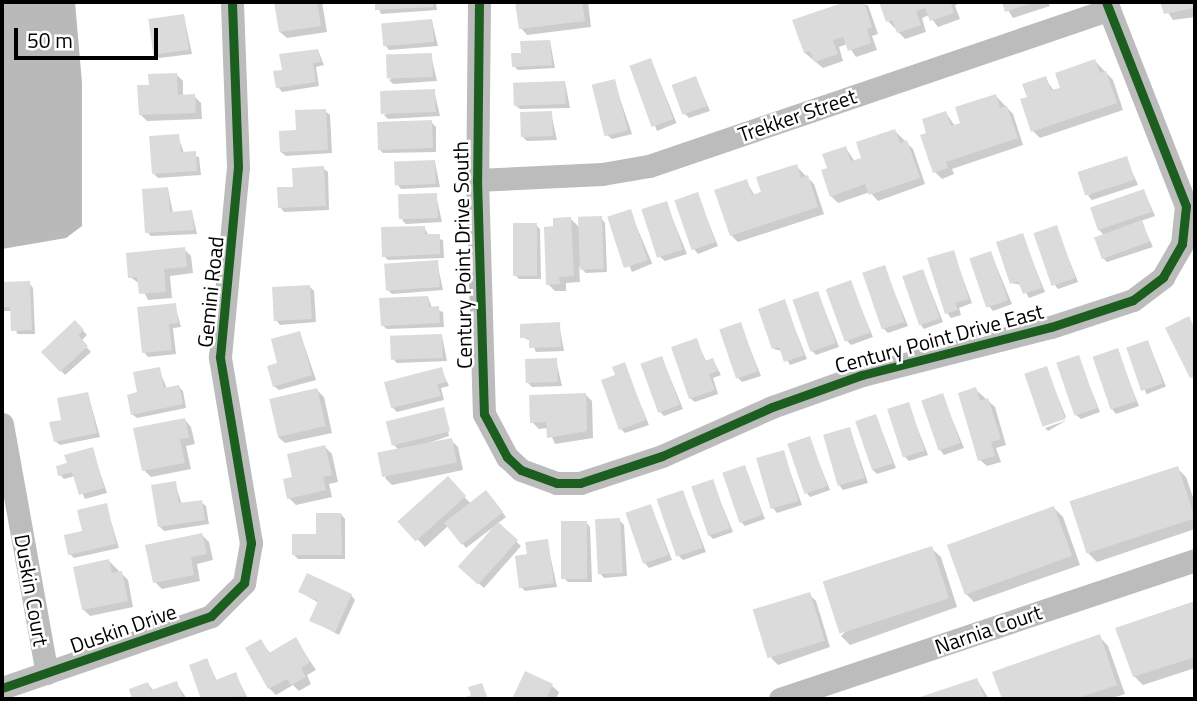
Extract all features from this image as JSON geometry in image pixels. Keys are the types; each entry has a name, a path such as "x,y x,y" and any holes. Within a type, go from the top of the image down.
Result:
{"street":[{"name":"Gemini Road","path":"232,2 238,167 220,357 251,543 244,583"},
{"name":"Century Point Drive South","path":"479,2 477,180 484,414 507,457 543,480"},
{"name":"Trekker Street","path":"477,180 602,174 649,166 1108,5"},
{"name":"Century Point Drive East","path":"543,480 580,483 594,479 662,456 826,386 1051,327 1133,300 1163,277 1182,244 1186,206 1108,5"},
{"name":"Duskin Court","path":"2,424 47,673"},
{"name":"Narnia Court","path":"780,699 1195,560"},
{"name":"Duskin Drive","path":"2,688 211,616 244,583"}],"shaded area":[{"path":"2,2 75,2 82,83 82,226 66,238 2,249"}],"building":[{"path":"274,2 317,2 321,26 279,32"},
{"path":"375,2 433,2 433,7 375,10"},
{"path":"515,2 582,2 585,21 519,29"},
{"path":"845,2 864,2 872,27 867,29 871,43 848,51 843,37 833,40 838,54 814,62 810,51 804,53 792,20"},
{"path":"879,2 950,2 954,13 930,21 925,8 916,11 921,25 897,33 892,20 886,22"},
{"path":"1002,2 1035,2 1005,12"},
{"path":"1160,2 1195,2 1195,8 1164,14"},
{"path":"184,14 189,50 153,55 148,19"},
{"path":"432,19 434,42 383,46 381,23"},
{"path":"550,40 552,65 512,67 511,53 521,53 520,41"},
{"path":"318,49 321,62 313,63 316,82 276,88 273,71 282,70 279,54"},
{"path":"432,53 433,77 387,79 386,55"},
{"path":"651,58 673,119 652,127 629,66"},
{"path":"1095,59 1100,73 1106,71 1117,103 1031,132 1020,99 1027,97 1022,84 1046,76 1051,90 1060,88 1055,73"},
{"path":"177,73 178,95 195,94 196,113 139,115 137,85 149,85 148,74"},
{"path":"696,76 707,106 683,115 672,85"},
{"path":"615,79 628,130 605,136 592,85"},
{"path":"565,81 566,104 514,106 513,83"},
{"path":"435,89 436,112 381,114 380,91"},
{"path":"996,94 1000,108 1007,106 1018,138 946,162 948,168 933,173 920,135 926,133 922,119 946,111 951,126 960,123 955,107"},
{"path":"326,109 328,150 280,152 279,131 296,130 295,110"},
{"path":"552,111 553,136 521,137 520,112"},
{"path":"432,120 433,148 378,150 377,122"},
{"path":"895,129 900,143 907,140 920,178 869,195 865,184 830,197 821,170 827,168 822,154 846,146 851,161 861,158 856,142"},
{"path":"179,134 181,152 196,151 197,171 152,174 149,136"},
{"path":"1127,156 1135,180 1085,196 1078,172"},
{"path":"435,160 436,184 395,185 394,161"},
{"path":"797,164 801,178 808,175 818,207 730,236 714,190 747,179 752,195 761,192 756,177"},
{"path":"324,166 326,206 278,208 277,187 293,187 292,168"},
{"path":"168,187 170,212 192,210 194,230 145,233 142,189"},
{"path":"1144,189 1152,212 1098,230 1090,208"},
{"path":"698,192 715,242 692,250 674,200"},
{"path":"437,193 438,218 399,219 398,194"},
{"path":"667,201 683,250 657,258 641,209"},
{"path":"631,209 648,260 624,268 607,217"},
{"path":"602,216 604,269 580,270 578,217"},
{"path":"571,217 574,276 559,277 560,284 546,285 544,227 553,226 553,218"},
{"path":"1142,220 1150,242 1102,259 1094,237"},
{"path":"513,223 537,223 537,276 513,276"},
{"path":"1057,225 1075,278 1052,286 1033,233"},
{"path":"425,226 425,234 440,234 440,254 382,257 381,227"},
{"path":"1023,233 1042,288 1023,294 1018,281 1010,284 996,242"},
{"path":"185,247 187,267 164,269 166,292 139,294 137,277 128,278 126,253"},
{"path":"954,250 969,299 955,303 958,310 945,314 927,258"},
{"path":"991,251 1008,300 986,308 969,258"},
{"path":"438,260 440,287 386,291 384,264"},
{"path":"885,265 905,322 882,330 862,273"},
{"path":"923,269 940,318 919,325 902,276"},
{"path":"851,280 870,333 845,342 826,289"},
{"path":"30,281 32,330 11,331 10,307 2,307 2,282"},
{"path":"310,285 312,319 274,321 272,287"},
{"path":"818,291 836,343 810,352 792,300"},
{"path":"428,296 429,307 439,306 440,323 381,326 379,298"},
{"path":"785,299 804,355 784,362 779,347 772,349 758,309"},
{"path":"176,303 178,323 169,324 172,350 142,353 137,307"},
{"path":"1189,316 1195,329 1195,376 1190,378 1165,328"},
{"path":"75,320 84,330 78,335 88,346 60,372 41,352"},
{"path":"560,322 561,347 529,348 529,338 520,338 520,324"},
{"path":"741,322 758,371 736,379 719,329"},
{"path":"300,331 312,375 273,387 267,366 277,363 271,339"},
{"path":"442,334 443,358 391,360 390,336"},
{"path":"697,338 705,361 713,358 718,371 709,374 715,390 689,399 671,347"},
{"path":"1148,340 1163,383 1141,391 1126,347"},
{"path":"1118,348 1136,401 1111,410 1092,357"},
{"path":"1079,355 1097,408 1075,416 1056,363"},
{"path":"662,356 680,405 658,413 640,364"},
{"path":"557,358 558,382 526,383 525,359"},
{"path":"625,362 646,420 619,430 601,380 615,375 612,367"},
{"path":"1047,366 1065,419 1043,427 1024,374"},
{"path":"160,367 164,388 179,385 183,404 131,415 127,395 137,392 133,372"},
{"path":"442,367 446,382 437,384 441,396 391,408 384,382"},
{"path":"976,387 980,401 988,398 1001,439 991,442 995,456 978,461 958,393"},
{"path":"317,388 326,426 278,437 269,399"},
{"path":"88,392 97,433 54,442 49,422 61,420 57,398"},
{"path":"586,393 587,431 547,438 546,422 530,423 529,395"},
{"path":"943,393 960,443 939,451 921,400"},
{"path":"909,402 925,451 903,458 887,409"},
{"path":"444,407 450,431 392,446 386,422"},
{"path":"876,414 893,463 872,470 855,421"},
{"path":"185,418 189,438 180,439 185,463 142,471 133,428"},
{"path":"850,427 865,478 838,486 823,435"},
{"path":"810,436 827,486 805,494 787,444"},
{"path":"452,438 457,463 382,477 377,453"},
{"path":"325,445 332,475 323,477 326,490 287,499 283,479 292,477 287,454"},
{"path":"93,447 104,488 79,495 72,472 58,476 56,466 67,463 64,455"},
{"path":"784,450 799,501 771,509 756,458"},
{"path":"745,465 762,515 740,523 722,473"},
{"path":"1178,466 1195,518 1087,554 1070,501"},
{"path":"448,476 466,496 416,542 397,522"},
{"path":"713,479 730,528 708,536 691,486"},
{"path":"176,481 179,503 202,500 205,520 158,527 151,485"},
{"path":"486,490 503,512 461,545 444,523"},
{"path":"683,490 703,548 676,557 657,499"},
{"path":"107,503 116,544 68,555 64,535 82,531 77,510"},
{"path":"651,504 669,555 643,564 625,513"},
{"path":"1054,506 1072,556 965,595 947,545"},
{"path":"316,513 341,513 342,555 292,555 292,534 316,534"},
{"path":"620,518 623,573 598,574 595,519"},
{"path":"561,521 587,521 587,579 561,579"},
{"path":"498,522 518,540 478,585 458,567"},
{"path":"202,533 207,554 191,557 194,575 153,583 145,545"},
{"path":"548,539 554,583 519,588 515,556 527,554 525,542"},
{"path":"932,546 949,598 840,634 823,582"},
{"path":"109,559 112,573 122,571 128,601 82,610 73,567"},
{"path":"307,573 352,594 335,632 309,621 318,601 298,592"},
{"path":"810,592 825,641 768,658 753,610"},
{"path":"1195,601 1195,657 1133,677 1115,628"},
{"path":"1100,634 1117,685 1075,699 1002,699 992,672"},
{"path":"296,637 310,662 301,668 306,677 291,685 287,679 268,689 245,648 261,639 269,653"},
{"path":"207,658 216,680 236,672 245,696 201,699 189,665"},
{"path":"525,671 553,684 546,699 512,699"},
{"path":"977,678 985,699 914,699"},
{"path":"177,681 183,699 132,699 129,689 148,682 151,690"},
{"path":"482,683 488,699 461,699 471,695 468,687"}],"cycle path":[{"path":"2,688 211,616 244,583 251,543 220,357 238,167 232,2"},
{"path":"479,2 477,180 484,414 507,457 521,470 557,483 580,483 662,456 772,407 862,375 1051,327 1133,300 1163,277 1182,244 1186,206 1106,2"}]}
